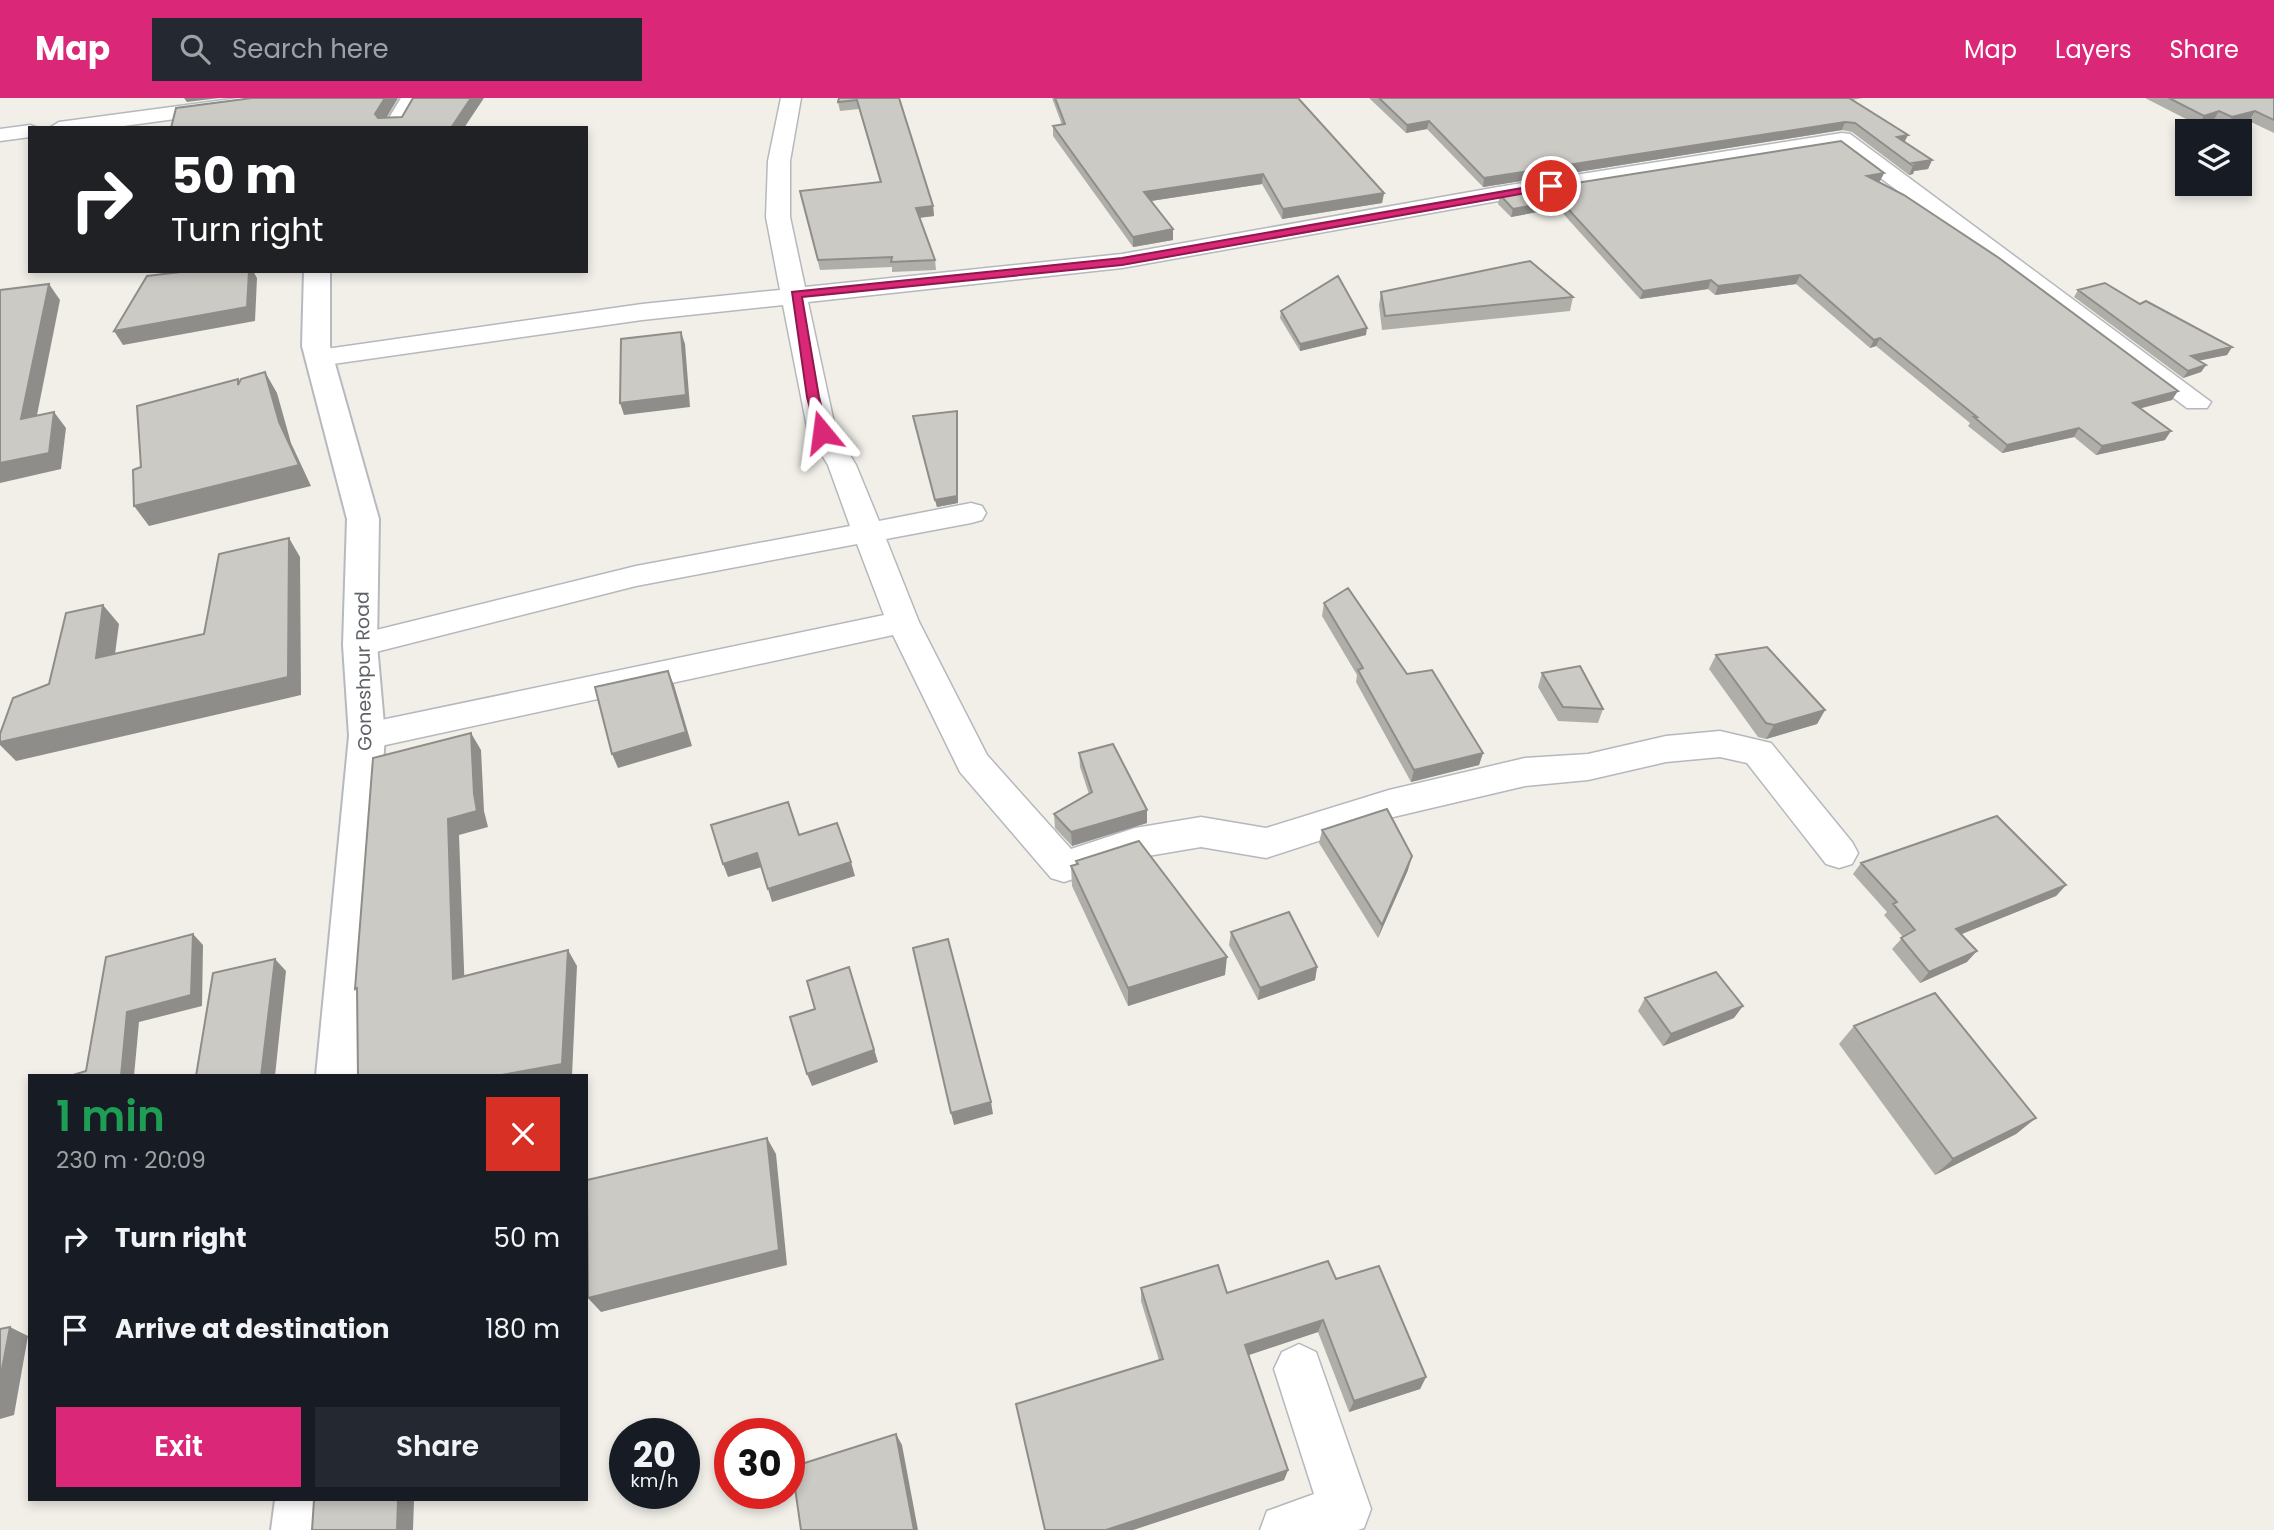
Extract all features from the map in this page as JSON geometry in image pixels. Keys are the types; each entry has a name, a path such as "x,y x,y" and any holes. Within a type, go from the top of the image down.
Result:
{"street":[{"path":"74,126 286,98"},
{"path":"395,126 412,98"},
{"path":"791,98 779,161 778,217 796,294 813,397 822,432 842,465 871,533 903,622 972,763 1065,867 1135,843 1201,832 1266,843 1389,804 1525,772 1588,766 1666,749 1720,744 1758,752 1839,853"},
{"path":"0,135 28,131"},
{"path":"319,358 796,294 1122,261 1484,197 1842,139 2197,402"},
{"name":"Goneshpur Road","path":"317,273 316,346 363,519 360,645 368,736 338,1074"},
{"path":"360,645 636,576 971,513"},
{"path":"368,736 903,622"},
{"path":"1286,1530 1345,1509 1299,1369"},
{"path":"299,1530 302,1501"}],"building":[{"path":"252,98 385,98 375,114 378,118 402,117 413,98 471,98 452,126 172,126 176,108"},
{"path":"839,98 899,98 933,206 916,208 935,260 891,262 892,257 818,260 800,191 881,182 857,100 838,102"},
{"path":"1055,98 1298,98 1384,193 1283,209 1263,174 1144,192 1173,229 1133,237 1053,126 1065,124"},
{"path":"1379,98 1849,98 1908,135 1897,137 1932,160 1913,163 1917,165 1913,166 1855,123 1845,122 1484,178 1429,121 1407,125"},
{"path":"2169,98 2274,98 2274,120 2255,111 2232,117 2219,111 2204,116"},
{"path":"1841,141 1884,173 1867,176 1904,195 1999,258 2178,391 2133,403 2171,431 2102,446 2079,428 2007,445 1880,338 1874,340 1800,275 1718,286 1711,280 1643,291 1560,200 1513,209 1500,195"},
{"path":"1530,261 1573,297 1385,316 1381,292"},
{"path":"172,273 249,273 247,307 114,331 147,276"},
{"path":"1338,276 1367,328 1300,344 1281,311"},
{"path":"2105,283 2140,304 2146,301 2232,347 2191,356 2206,365 2188,371 2078,290"},
{"path":"49,284 21,419 54,412 49,453 0,463 0,290"},
{"path":"681,332 686,395 620,403 621,339"},
{"path":"265,372 279,422 299,465 134,506 133,470 141,467 137,406 238,379 238,385 241,379"},
{"path":"957,411 957,496 935,500 913,416"},
{"path":"289,538 288,677 0,742 0,734 13,698 49,684 66,613 103,605 96,658 204,634 219,554"},
{"path":"1348,588 1407,674 1432,670 1483,753 1414,770 1358,670 1363,668 1324,603"},
{"path":"1767,647 1825,710 1774,725 1766,723 1716,655"},
{"path":"1580,666 1603,709 1563,707 1542,673"},
{"path":"668,671 686,732 612,754 595,687"},
{"path":"471,733 477,811 448,819 453,979 568,950 562,1064 507,1074 358,1074 357,988 355,989 373,758"},
{"path":"1113,744 1147,810 1071,832 1054,814 1092,792 1079,753"},
{"path":"788,802 799,835 837,823 851,862 768,889 757,853 723,864 711,825"},
{"path":"1387,809 1412,856 1382,925 1322,830"},
{"path":"1997,816 2066,885 1956,929 1977,951 1929,972 1901,938 1915,930 1893,904 1897,902 1861,863"},
{"path":"1139,841 1227,957 1128,988 1071,866 1078,864 1076,861"},
{"path":"1289,912 1317,967 1260,988 1231,932"},
{"path":"193,934 191,995 127,1012 121,1074 76,1074 86,1071 106,957"},
{"path":"948,939 991,1102 951,1113 913,948"},
{"path":"275,959 261,1074 196,1074 213,973"},
{"path":"849,967 874,1050 807,1074 790,1017 815,1009 807,981"},
{"path":"1716,972 1743,1006 1671,1034 1645,998"},
{"path":"1935,993 2036,1118 1953,1159 1854,1026"},
{"path":"767,1138 779,1250 588,1298 588,1180"},
{"path":"1328,1261 1336,1279 1379,1266 1426,1377 1354,1401 1323,1320 1245,1345 1288,1470 1106,1530 1045,1530 1016,1404 1163,1359 1141,1288 1218,1265 1227,1293"},
{"path":"10,1327 0,1379 0,1329"},
{"path":"896,1434 914,1530 801,1530 798,1509 805,1509 805,1463"},
{"path":"314,1501 398,1501 397,1530 312,1530"}],"route":[{"path":"822,432 813,397 796,294 1122,261 1551,186"}]}
